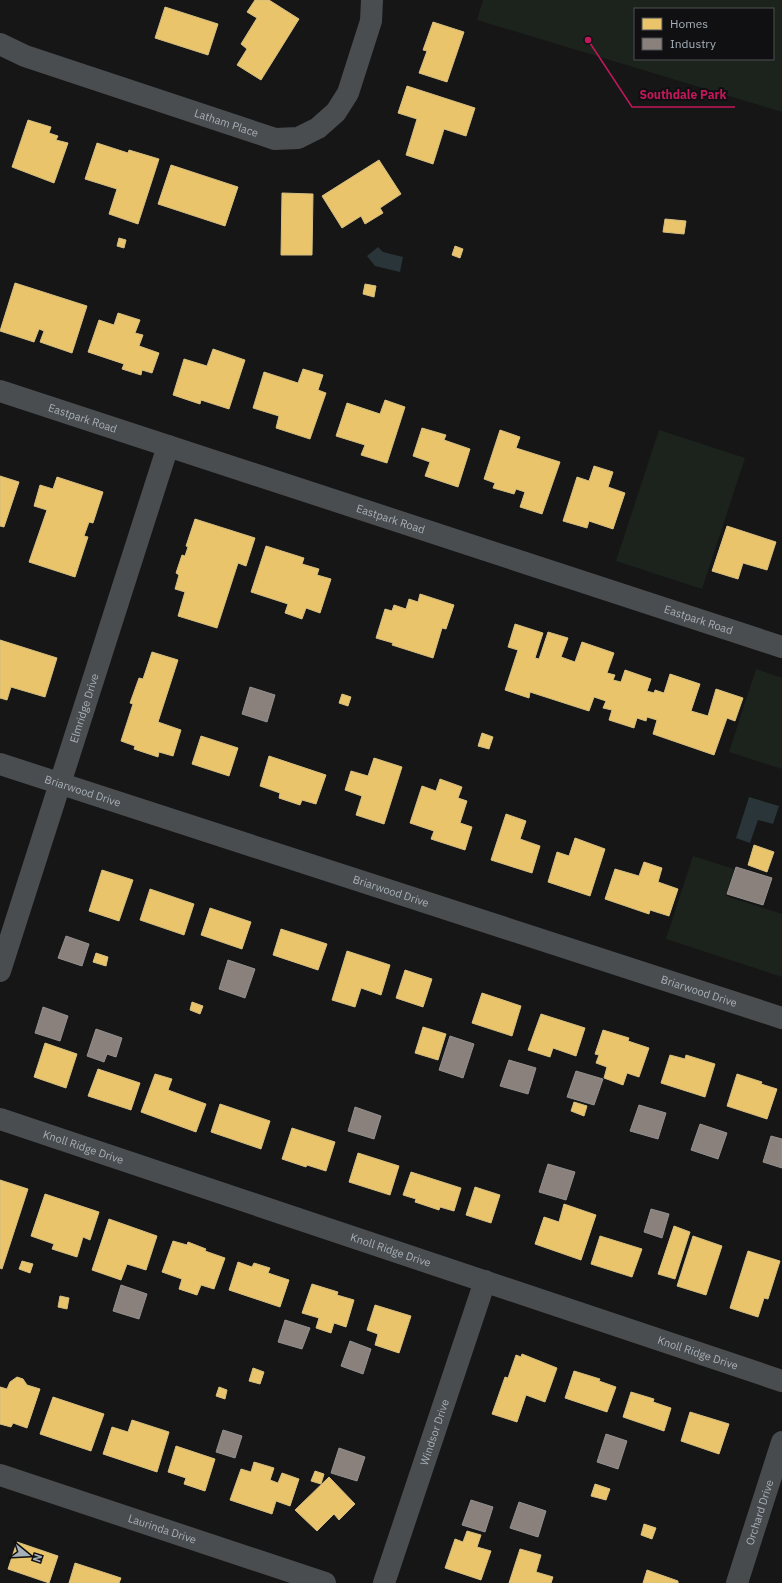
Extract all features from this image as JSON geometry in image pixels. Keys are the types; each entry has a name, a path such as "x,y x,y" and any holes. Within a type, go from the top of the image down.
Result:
{"street":[{"name":"Latham Place","path":"0,44 25,56 275,139 298,138 318,128 336,112 348,93 371,21 372,0"},
{"name":"Eastpark Road","path":"0,391 782,647"},
{"name":"Elmridge Drive","path":"0,971 168,446"},
{"name":"Briarwood Drive","path":"0,764 782,1018"},
{"name":"Knoll Ridge Drive","path":"0,1119 782,1380"},
{"name":"Windsor Drive","path":"384,1583 485,1281"},
{"name":"Orchard Drive","path":"737,1583 782,1442"},
{"name":"Laurinda Drive","path":"0,1475 325,1583"}],"shaded area":[{"path":"483,0 782,0 782,112 477,20"},
{"path":"378,247 383,252 403,257 400,272 375,266 367,256"},
{"path":"659,430 745,458 702,589 616,561"},
{"path":"756,669 782,678 782,769 729,752"},
{"path":"749,797 779,806 773,824 758,820 750,843 736,838"},
{"path":"693,856 734,869 726,896 782,914 782,977 666,939"}],"building: Homes":[{"path":"255,0 269,0 299,19 261,80 237,65 247,49 241,44 257,18 247,12"},
{"path":"165,7 218,24 208,55 155,38"},
{"path":"433,22 464,32 447,82 419,73 427,51 423,50"},
{"path":"407,86 475,108 466,136 444,129 433,164 406,155 417,119 398,113"},
{"path":"28,120 51,127 49,133 58,136 56,140 68,143 54,183 12,167"},
{"path":"97,143 128,153 129,150 159,159 138,224 109,214 117,189 85,179"},
{"path":"379,160 401,194 380,208 383,213 365,224 361,216 342,228 322,196"},
{"path":"171,165 238,187 225,226 158,204"},
{"path":"282,193 313,194 312,255 281,255"},
{"path":"665,219 686,221 684,234 663,232"},
{"path":"119,238 126,240 124,248 117,246"},
{"path":"455,246 463,249 460,258 452,255"},
{"path":"15,283 87,306 72,353 40,342 44,331 39,329 34,342 0,331"},
{"path":"365,284 376,286 374,297 363,294"},
{"path":"118,313 140,320 135,333 143,335 139,346 159,353 152,373 142,370 141,375 122,369 124,364 88,352 99,320 114,325"},
{"path":"213,349 245,360 229,409 201,400 200,404 173,395 184,359 207,366"},
{"path":"303,369 323,375 318,390 326,393 310,439 276,428 279,416 253,408 264,372 298,383"},
{"path":"385,400 405,407 387,463 361,455 365,445 336,436 347,403 380,414"},
{"path":"422,428 446,435 444,440 470,449 458,487 425,476 430,462 413,456"},
{"path":"500,430 520,437 516,448 560,462 542,514 520,507 525,492 516,489 514,494 493,488 495,483 484,479"},
{"path":"594,466 613,472 608,487 625,493 613,529 589,521 587,528 563,521 577,477 589,481"},
{"path":"0,476 19,482 4,527 0,526"},
{"path":"57,477 103,492 93,523 89,522 84,536 88,537 75,577 29,562 47,510 34,506 40,485 53,489"},
{"path":"195,519 255,538 246,566 238,563 217,628 178,616 185,592 175,589 179,575 176,573 182,555 185,556 188,547 186,546"},
{"path":"727,526 776,542 767,570 743,563 738,579 712,571"},
{"path":"266,546 304,558 302,564 319,569 317,575 331,579 320,613 306,608 302,619 285,613 288,604 251,592"},
{"path":"420,594 454,605 446,629 442,628 433,658 392,645 393,643 376,638 385,609 392,611 394,605 406,609 409,599 418,602"},
{"path":"515,624 543,633 535,658 539,659 548,632 568,638 561,657 575,662 582,642 614,653 607,673 615,675 613,680 621,682 625,670 651,679 647,691 654,693 655,690 664,693 670,674 700,684 691,711 708,716 716,689 743,698 735,721 727,718 714,755 653,734 657,720 647,717 646,721 637,718 634,728 609,720 612,710 603,708 606,701 594,697 589,711 530,692 529,698 505,690 518,650 508,647"},
{"path":"0,640 57,658 45,697 11,687 7,700 0,698"},
{"path":"152,652 178,660 158,722 181,730 173,756 159,752 158,757 134,749 135,746 121,741 133,704 130,703 139,678 143,679"},
{"path":"342,694 351,697 348,706 339,703"},
{"path":"482,733 493,737 489,749 478,746"},
{"path":"201,736 238,748 229,776 192,764"},
{"path":"269,756 326,775 316,804 302,800 300,805 279,798 280,793 260,786"},
{"path":"374,758 402,767 384,824 356,815 362,796 345,790 351,771 368,776"},
{"path":"440,779 462,787 458,798 467,801 460,823 472,827 465,850 431,839 434,831 410,823 422,786 436,791"},
{"path":"506,814 526,821 520,839 540,846 532,873 491,860"},
{"path":"575,838 605,849 590,896 548,882 557,852 569,856"},
{"path":"754,845 774,852 767,872 748,865"},
{"path":"644,862 662,868 658,882 678,889 669,916 650,910 649,914 605,899 615,869 639,876"},
{"path":"102,870 133,880 119,921 89,911"},
{"path":"150,889 194,904 184,935 140,920"},
{"path":"210,908 251,922 242,949 201,935"},
{"path":"281,929 327,944 318,970 273,955"},
{"path":"347,951 390,965 381,995 361,988 355,1007 332,1000"},
{"path":"96,953 108,957 106,966 93,962"},
{"path":"405,970 432,979 423,1007 396,998"},
{"path":"482,993 521,1006 512,1036 472,1023"},
{"path":"192,1002 203,1006 200,1014 190,1010"},
{"path":"541,1014 585,1028 576,1056 553,1048 550,1057 528,1050"},
{"path":"423,1027 446,1034 438,1060 415,1053"},
{"path":"603,1030 629,1038 628,1041 649,1048 639,1077 627,1073 623,1085 604,1078 607,1067 596,1063 599,1055 595,1054"},
{"path":"45,1043 77,1054 66,1088 34,1077"},
{"path":"670,1055 685,1059 686,1055 715,1064 705,1097 661,1083"},
{"path":"98,1069 140,1083 131,1110 88,1096"},
{"path":"155,1074 172,1079 168,1090 206,1104 196,1132 141,1112"},
{"path":"737,1074 762,1082 761,1084 777,1089 767,1119 727,1106"},
{"path":"574,1102 587,1106 584,1116 571,1111"},
{"path":"220,1104 270,1121 261,1149 211,1132"},
{"path":"292,1128 335,1142 326,1171 307,1165 306,1167 282,1159"},
{"path":"358,1153 399,1166 390,1195 349,1182"},
{"path":"411,1172 461,1188 454,1211 440,1207 439,1210 415,1202 416,1199 403,1195"},
{"path":"0,1180 28,1189 2,1269 0,1268"},
{"path":"475,1187 500,1195 491,1223 466,1215"},
{"path":"45,1194 99,1212 90,1240 83,1237 77,1257 52,1249 54,1244 31,1236"},
{"path":"564,1204 596,1215 581,1260 535,1244 544,1217 559,1222"},
{"path":"109,1219 157,1236 146,1270 127,1264 121,1280 92,1270"},
{"path":"674,1226 690,1232 675,1279 658,1274"},
{"path":"600,1236 642,1249 632,1277 591,1264"},
{"path":"693,1236 722,1246 706,1295 677,1286"},
{"path":"173,1241 187,1245 188,1242 206,1249 205,1251 225,1258 214,1289 201,1285 197,1295 179,1289 182,1279 162,1272"},
{"path":"748,1251 780,1261 768,1299 764,1298 758,1317 730,1308"},
{"path":"22,1261 33,1264 30,1273 19,1269"},
{"path":"238,1262 252,1267 254,1263 270,1268 268,1273 289,1280 280,1307 229,1290"},
{"path":"312,1284 338,1292 337,1295 354,1300 346,1327 334,1323 331,1333 316,1328 319,1318 302,1313"},
{"path":"60,1296 69,1298 67,1309 58,1307"},
{"path":"375,1305 411,1316 399,1353 375,1345 378,1334 367,1330"},
{"path":"522,1354 557,1368 545,1402 526,1395 517,1422 492,1414 505,1377 508,1378 516,1355 521,1357"},
{"path":"253,1368 264,1372 260,1384 249,1381"},
{"path":"574,1371 600,1379 599,1381 616,1387 607,1412 565,1398"},
{"path":"17,1377 23,1379 27,1385 40,1389 27,1428 13,1423 11,1427 0,1424 0,1387 7,1389 10,1382"},
{"path":"219,1387 227,1390 225,1399 216,1396"},
{"path":"631,1392 654,1399 653,1402 671,1408 664,1431 623,1417"},
{"path":"53,1397 104,1414 91,1451 40,1434"},
{"path":"690,1412 729,1424 719,1454 681,1441"},
{"path":"132,1420 169,1432 157,1472 103,1454 112,1427 128,1432"},
{"path":"176,1446 215,1459 205,1491 184,1484 186,1478 168,1472"},
{"path":"254,1462 274,1468 270,1480 278,1483 282,1473 299,1479 290,1506 276,1501 272,1514 230,1500 241,1469 251,1472"},
{"path":"315,1471 324,1474 321,1484 311,1481"},
{"path":"329,1477 355,1504 339,1520 334,1514 317,1531 295,1510"},
{"path":"595,1484 610,1489 606,1500 591,1496"},
{"path":"644,1524 656,1528 652,1539 641,1535"},
{"path":"467,1531 481,1535 477,1547 491,1551 481,1580 445,1568 455,1539 463,1542"},
{"path":"17,1542 58,1556 49,1583 8,1569"},
{"path":"520,1549 541,1555 536,1572 553,1577 551,1583 509,1583"},
{"path":"75,1563 121,1578 119,1583 69,1583"},
{"path":"647,1570 678,1581 678,1583 643,1583"}],"building: Industry":[{"path":"250,687 275,695 267,722 242,714"},
{"path":"736,867 772,878 763,905 727,894"},
{"path":"66,936 89,944 82,966 58,958"},
{"path":"228,960 255,969 245,998 219,989"},
{"path":"43,1007 68,1016 60,1041 35,1033"},
{"path":"96,1029 122,1038 116,1057 107,1054 104,1062 87,1056"},
{"path":"450,1036 474,1044 463,1078 439,1070"},
{"path":"509,1060 536,1068 528,1094 500,1086"},
{"path":"576,1071 603,1079 594,1105 567,1097"},
{"path":"639,1105 666,1113 658,1139 630,1131"},
{"path":"355,1107 381,1116 374,1139 348,1131"},
{"path":"700,1124 727,1133 718,1159 691,1150"},
{"path":"771,1136 782,1139 782,1168 763,1162"},
{"path":"548,1164 575,1172 566,1200 539,1192"},
{"path":"651,1209 669,1214 662,1238 644,1232"},
{"path":"121,1285 147,1294 139,1319 113,1311"},
{"path":"285,1320 310,1328 302,1349 278,1342"},
{"path":"350,1341 371,1349 363,1374 341,1366"},
{"path":"223,1430 242,1436 235,1458 216,1452"},
{"path":"606,1434 627,1441 618,1469 597,1462"},
{"path":"339,1448 365,1457 357,1481 331,1473"},
{"path":"471,1500 493,1507 485,1532 462,1525"},
{"path":"519,1502 546,1511 538,1537 510,1528"}],"place":[{"name":"Southdale Park","path":"588,40"}]}
